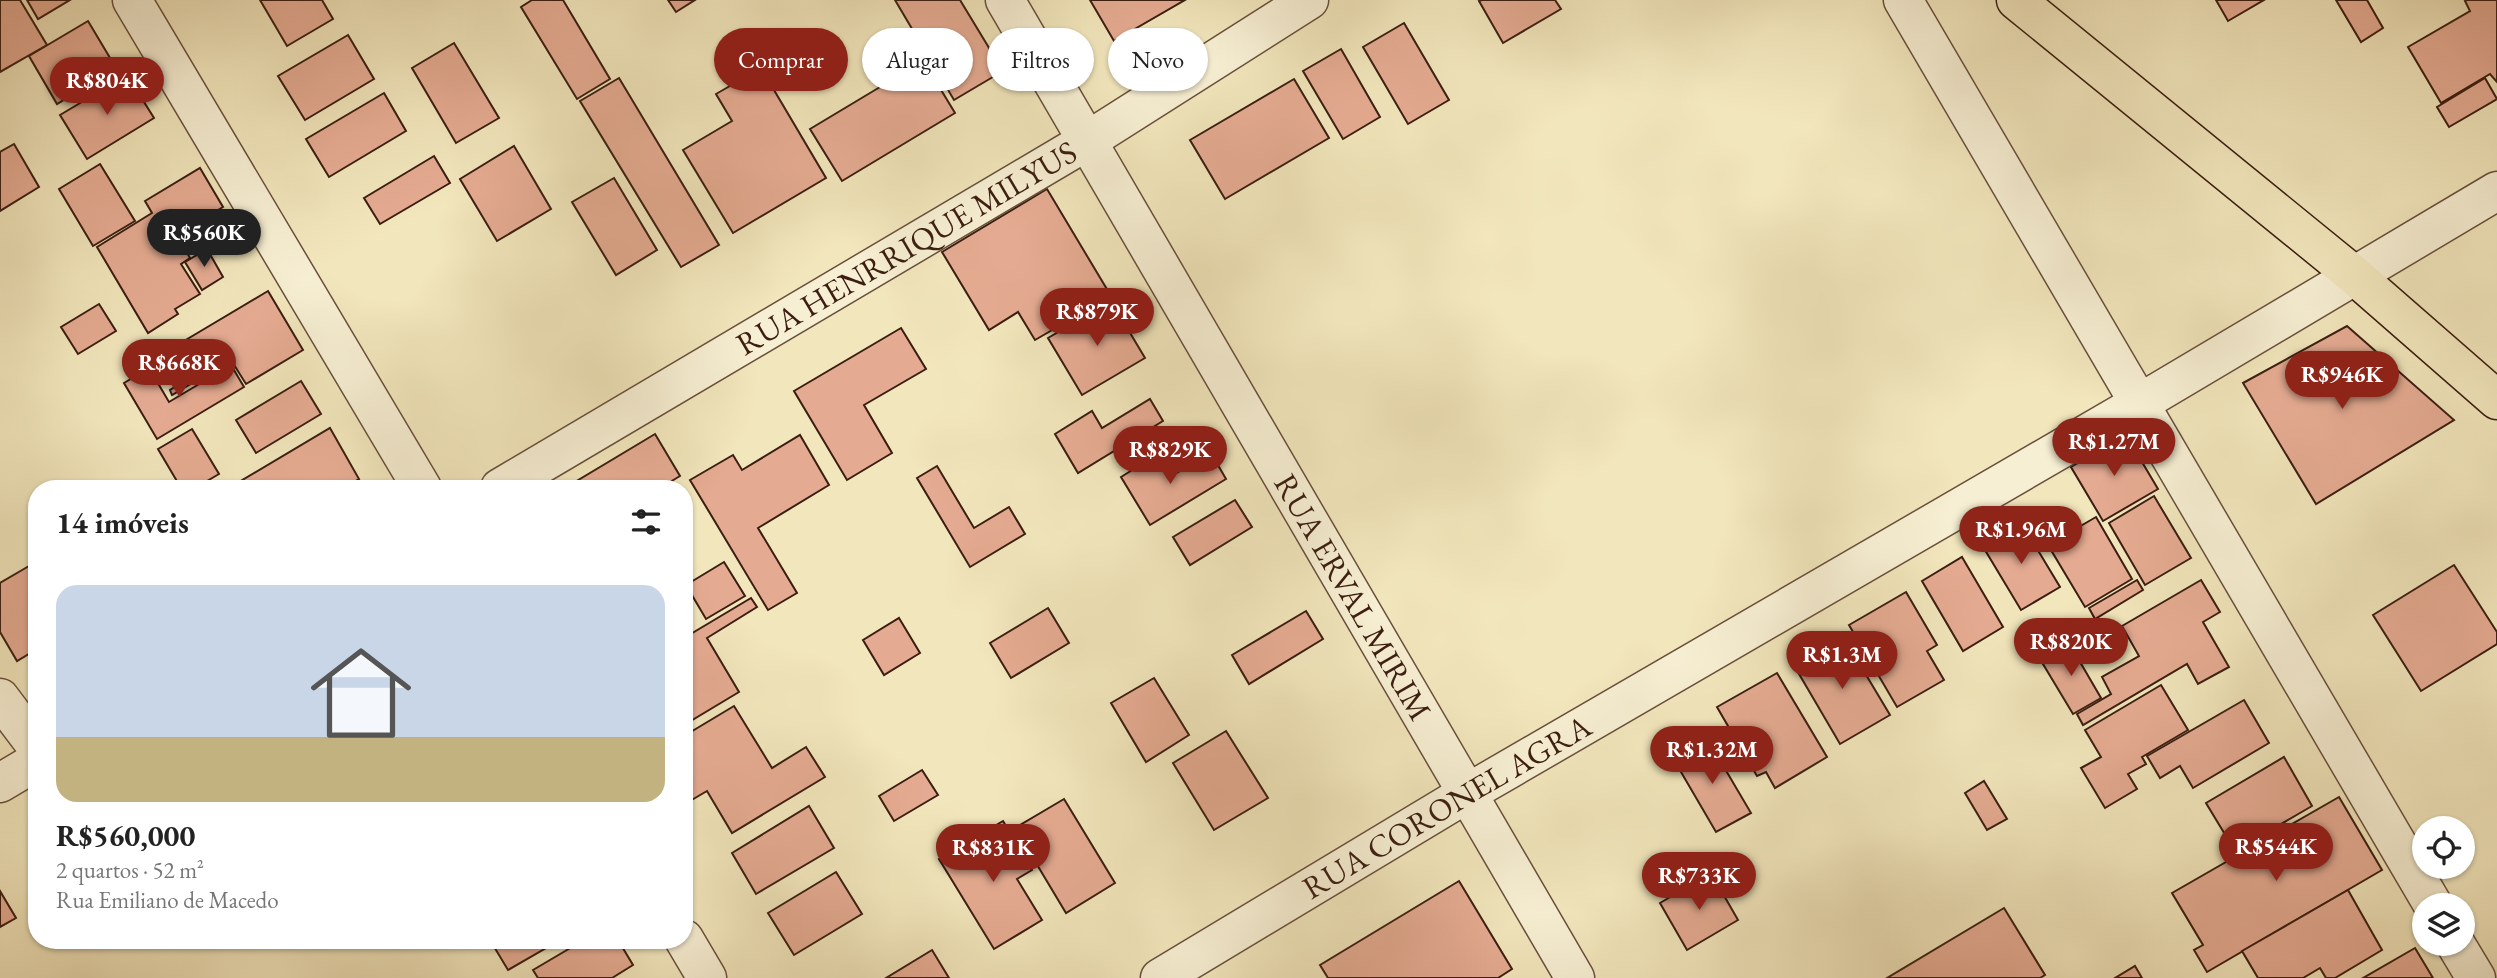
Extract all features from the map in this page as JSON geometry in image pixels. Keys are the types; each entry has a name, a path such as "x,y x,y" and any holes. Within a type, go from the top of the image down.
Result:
{"main road":[{"path":"2016,0 2355,276 2497,400"}],"street":[{"path":"132,0 417,480"},
{"name":"RUA ERVAL MIRIM","path":"1005,0 1575,978"},
{"name":"RUA HENRRIQUE MILYUS","path":"514,480 1087,141 1309,0"},
{"path":"1903,0 2426,893"},
{"name":"RUA CORONEL AGRA","path":"1160,978 1466,794 2140,403 2497,191"},
{"path":"0,698 28,735"},
{"path":"0,783 28,766"},
{"path":"690,949 707,978"},
{"path":"2463,956 2476,978"}],"building":[{"path":"0,0 20,0 47,45 0,72"},
{"path":"27,0 70,0 38,19"},
{"path":"260,0 322,0 333,19 287,46"},
{"path":"532,0 563,0 610,79 577,99 521,7"},
{"path":"668,0 695,0 676,12"},
{"path":"895,0 960,0 987,45 987,80 973,89 973,28 912,28"},
{"path":"1090,0 1185,0 1137,28 1108,28 1108,31"},
{"path":"1555,0 1561,9 1503,43 1479,1"},
{"path":"2216,0 2264,0 2228,21"},
{"path":"2336,0 2367,0 2383,28 2361,42"},
{"path":"2497,0 2497,82 2490,74 2441,103 2408,47 2470,11 2465,1"},
{"path":"88,21 116,68 57,104 29,56"},
{"path":"1404,23 1449,100 1408,124 1363,47"},
{"path":"348,35 374,79 305,120 278,76"},
{"path":"454,43 499,118 456,143 412,68"},
{"path":"1341,49 1380,117 1343,139 1303,71"},
{"path":"127,75 154,118 87,159 60,115"},
{"path":"619,78 719,245 681,267 580,101"},
{"path":"2485,78 2497,99 2449,127 2437,107"},
{"path":"1294,79 1329,138 1225,199 1190,140"},
{"path":"721,91 775,91 826,178 733,233 683,150 732,121 716,94"},
{"path":"873,91 942,91 955,113 842,181 810,129"},
{"path":"949,91 969,91 954,100"},
{"path":"384,93 406,131 329,177 306,139"},
{"path":"14,144 39,187 0,211 0,152"},
{"path":"514,146 551,209 497,241 460,179"},
{"path":"434,156 450,183 380,224 364,198"},
{"path":"100,164 135,221 93,246 59,189"},
{"path":"200,168 223,207 177,235 190,258 181,264 200,294 175,309 178,314 148,333 97,247 152,213 145,201"},
{"path":"614,178 657,250 616,275 572,202"},
{"path":"1047,189 1111,296 1035,340 1018,312 989,330 942,252"},
{"path":"207,249 223,277 202,290 185,262"},
{"path":"268,291 303,350 246,384 231,360 172,395 170,390 202,371 184,341"},
{"path":"1111,301 1145,358 1082,395 1048,338"},
{"path":"99,304 116,331 78,354 61,327"},
{"path":"2347,326 2454,420 2316,504 2243,383"},
{"path":"901,328 926,369 864,405 892,453 847,480 794,391"},
{"path":"231,365 244,387 157,439 124,383 149,368 169,402"},
{"path":"301,381 321,414 256,453 236,420"},
{"path":"1150,399 1163,421 1078,473 1055,434 1092,411 1102,428"},
{"path":"330,428 359,479 357,480 242,480"},
{"path":"192,429 219,474 209,480 176,480 158,449"},
{"path":"655,434 680,476 673,480 578,480"},
{"path":"800,435 829,485 758,528 797,593 768,610 693,485 693,480 690,480 733,455 742,470"},
{"path":"2126,435 2158,489 2103,521 2071,467"},
{"path":"1211,453 1226,479 1150,525 1121,477 1155,456 1168,478"},
{"path":"937,466 974,528 1009,507 1025,534 970,567 917,478"},
{"path":"2154,496 2191,558 2145,585 2109,523"},
{"path":"1235,500 1252,527 1190,565 1173,537"},
{"path":"2096,517 2132,579 2085,607 2048,545"},
{"path":"2021,522 2060,587 2021,610 1982,545"},
{"path":"1962,557 2003,627 1963,651 1922,581"},
{"path":"724,562 745,596 706,619 693,597 693,581"},
{"path":"2454,565 2497,632 2497,644 2421,691 2373,615"},
{"path":"28,567 28,654 17,661 0,632 0,583"},
{"path":"2137,580 2143,590 2095,619 2089,608"},
{"path":"2201,580 2220,612 2203,622 2229,667 2198,684 2187,664 2083,725 2077,714 2111,694 2102,677 2139,656 2122,626"},
{"path":"1906,592 1937,645 1927,651 1944,680 1897,707 1849,625"},
{"path":"751,598 757,607 707,638 739,692 693,720 693,633"},
{"path":"1048,608 1069,643 1011,678 990,643"},
{"path":"1306,611 1323,639 1249,684 1232,655"},
{"path":"899,618 920,653 884,675 863,640"},
{"path":"1844,638 1890,715 1840,744 1795,667"},
{"path":"2069,643 2101,698 2073,714 2040,659"},
{"path":"1777,673 1827,757 1775,788 1766,772 1757,776 1717,707"},
{"path":"1154,678 1189,735 1146,762 1111,703"},
{"path":"2161,685 2188,730 2142,757 2146,764 2128,774 2137,789 2105,808 2081,768 2101,757 2085,730"},
{"path":"2244,700 2269,743 2193,788 2180,766 2160,778 2147,756"},
{"path":"734,706 772,768 806,747 825,777 732,833 707,791 693,799 693,731"},
{"path":"1226,731 1268,798 1214,830 1173,763"},
{"path":"1708,740 1751,813 1716,832 1674,760"},
{"path":"2284,757 2312,806 2235,851 2206,803"},
{"path":"922,770 938,795 894,821 879,796"},
{"path":"1984,781 2007,819 1987,830 1965,793"},
{"path":"2339,797 2382,870 2207,972 2194,950 2203,945 2172,893"},
{"path":"1064,799 1115,883 1066,913 1015,828"},
{"path":"809,806 834,848 756,894 732,853"},
{"path":"1003,821 1032,870 1017,879 1042,920 994,949 939,859"},
{"path":"836,872 862,914 794,955 768,913"},
{"path":"1711,873 1738,920 1687,950 1660,903"},
{"path":"1459,881 1512,969 1498,978 1328,978 1320,965"},
{"path":"2348,890 2382,950 2335,978 2326,978 2320,968 2303,978 2258,978 2242,951"},
{"path":"0,891 16,918 0,927"},
{"path":"2004,908 2045,975 2040,978 1887,978"},
{"path":"495,949 544,949 508,970"},
{"path":"569,949 623,949 633,965 612,978 538,978 533,970"},
{"path":"932,950 949,978 886,978"},
{"path":"2412,950 2412,956 2420,956 2433,978 2363,978"},
{"path":"2135,966 2142,978 2115,978"}]}
